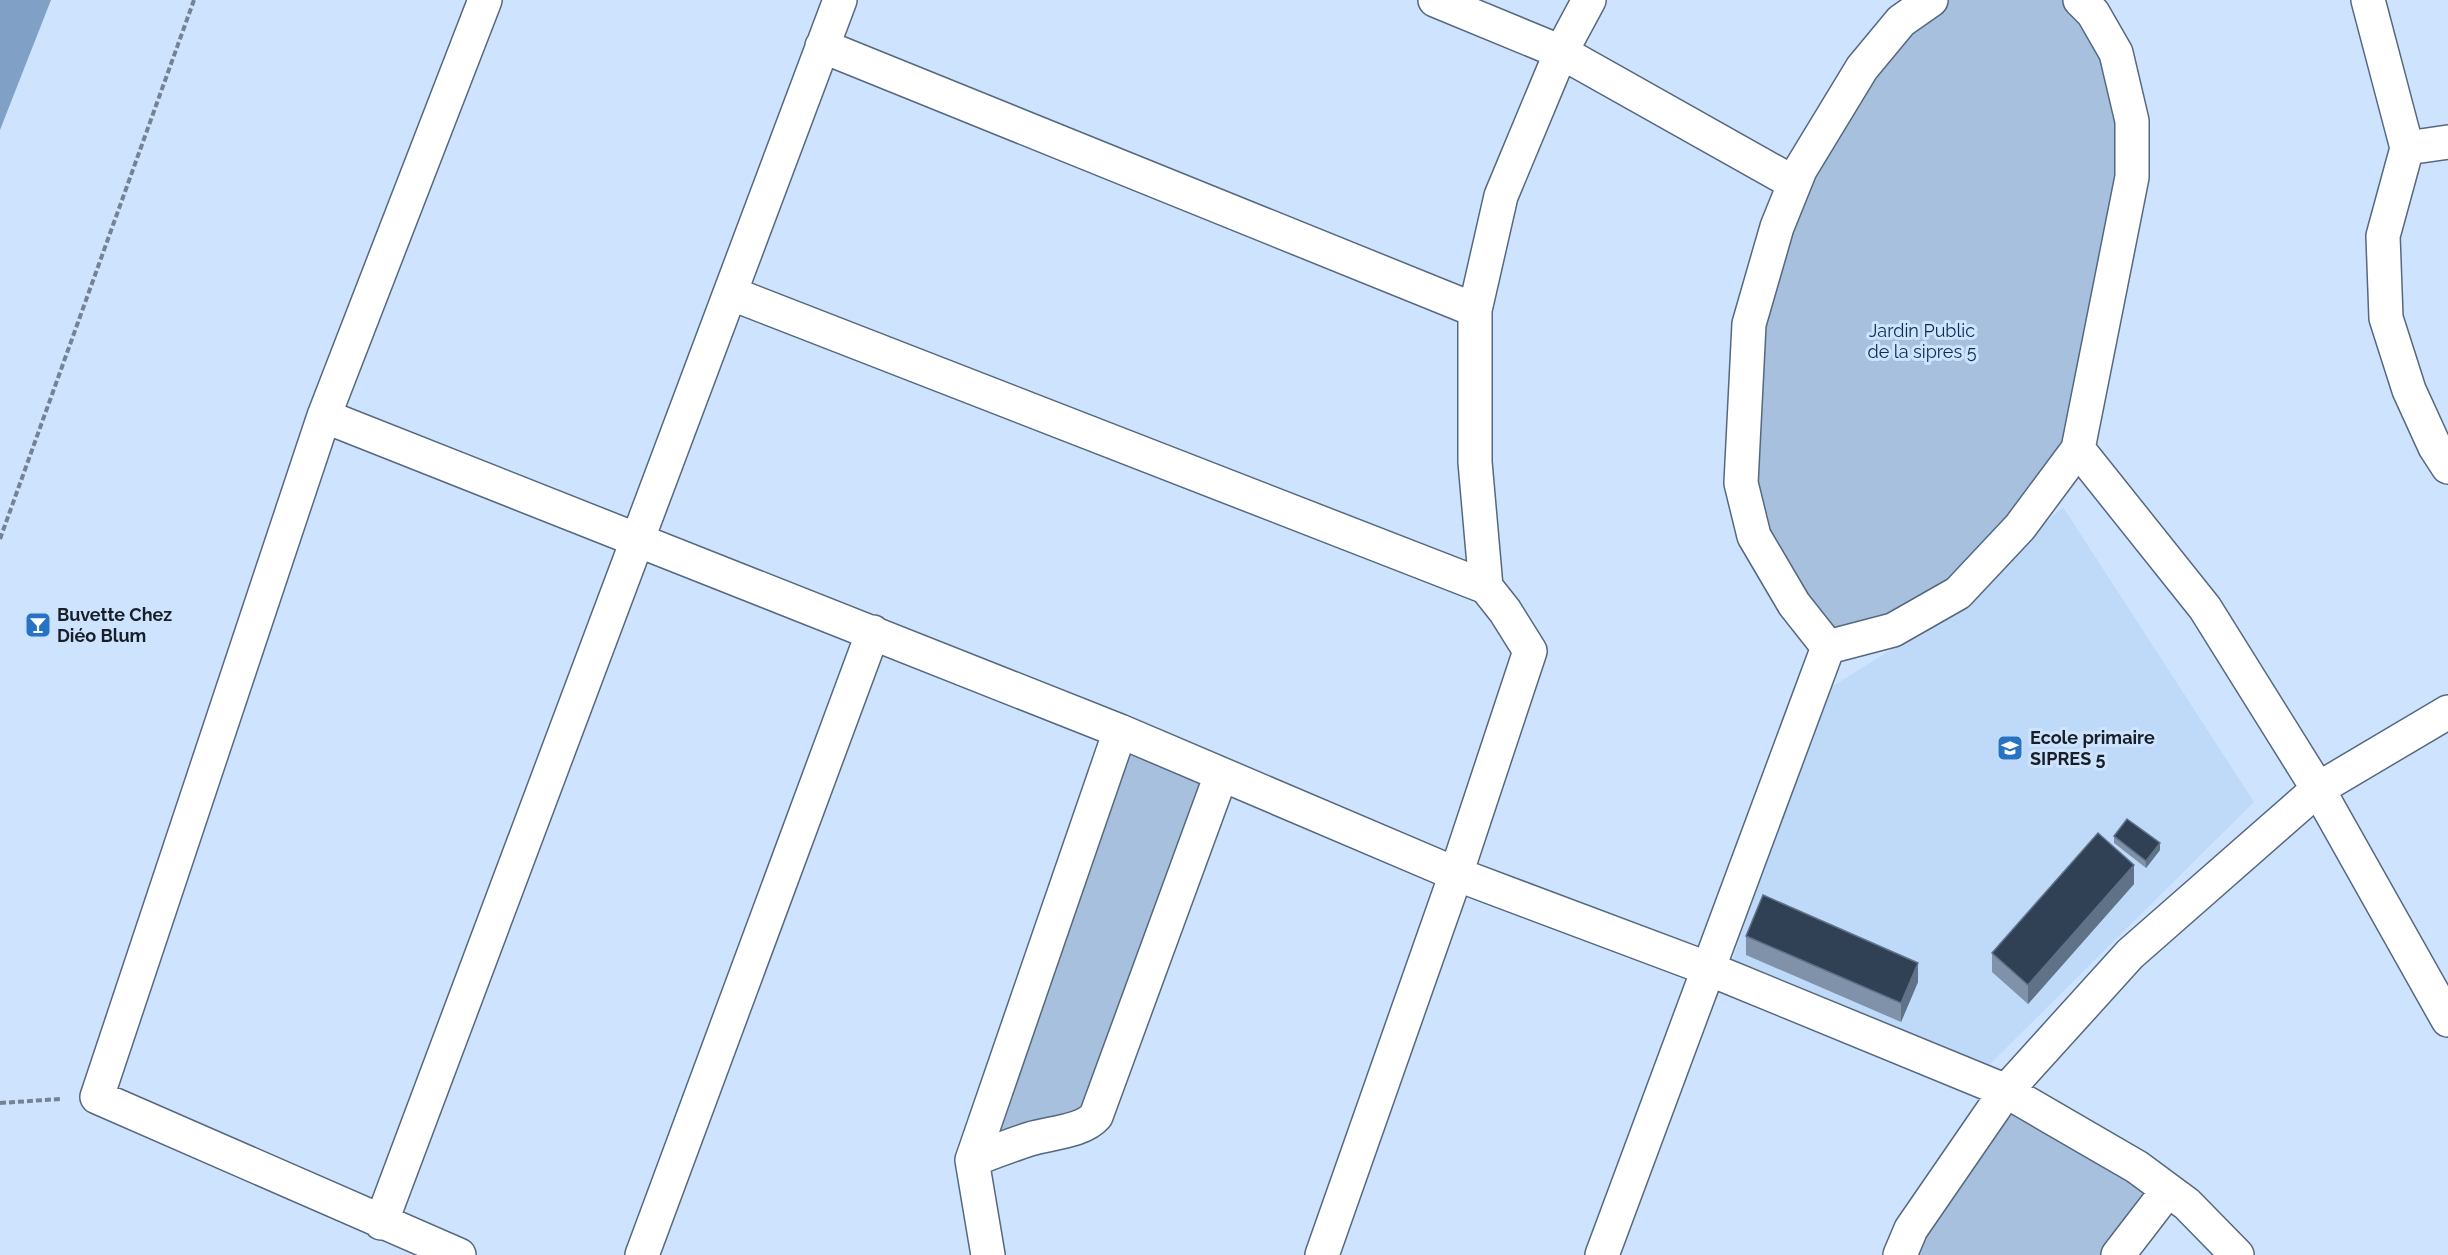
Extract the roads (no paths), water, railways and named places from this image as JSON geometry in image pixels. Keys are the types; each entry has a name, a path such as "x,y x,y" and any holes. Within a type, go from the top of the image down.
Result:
{"street":[{"path":"459,1255 381,1223 97,1097 324,416 485,0"},
{"path":"381,1223 840,0"},
{"path":"1435,0 1562,52 1794,183"},
{"path":"1485,587 1474,462 1475,310 1501,196 1562,52 1589,0"},
{"path":"1828,647 1794,604 1754,536 1741,483 1749,324 1777,227 1794,183 1816,141 1863,68 1901,21 1931,0"},
{"path":"1828,647 1893,630 1958,593 2020,527 2078,449 2132,177 2132,121 2116,53 2093,13 2080,0"},
{"path":"2368,0 2407,148 2383,236 2386,318 2409,390 2444,451"},
{"path":"822,46 1475,310"},
{"path":"2407,148 2448,142"},
{"path":"730,293 1485,587 1505,611 1530,651 1456,874 1322,1255"},
{"path":"324,416 1120,731 1456,874 1709,969 2006,1091 2137,1167 2187,1204 2237,1255"},
{"path":"2078,449 2205,608 2318,789 2448,1020"},
{"path":"642,1255 873,632"},
{"path":"1602,1255 1828,647"},
{"path":"1900,1255 1911,1229 2006,1091 2130,954 2318,789 2448,712"},
{"path":"988,1255 972,1160 1120,731"},
{"path":"972,1160 1031,1139 1065,1130 1092,1120 1096,1116 1221,775"},
{"path":"2118,1255 2168,1190"}],"place":[{"name":"Buvette Chez Diéo Blum","path":"38,625"},
{"name":"Ecole primaire SIPRES 5","path":"2010,748"}],"park label":[{"name":"Jardin Public de la sipres 5","path":"1922,341"}]}
